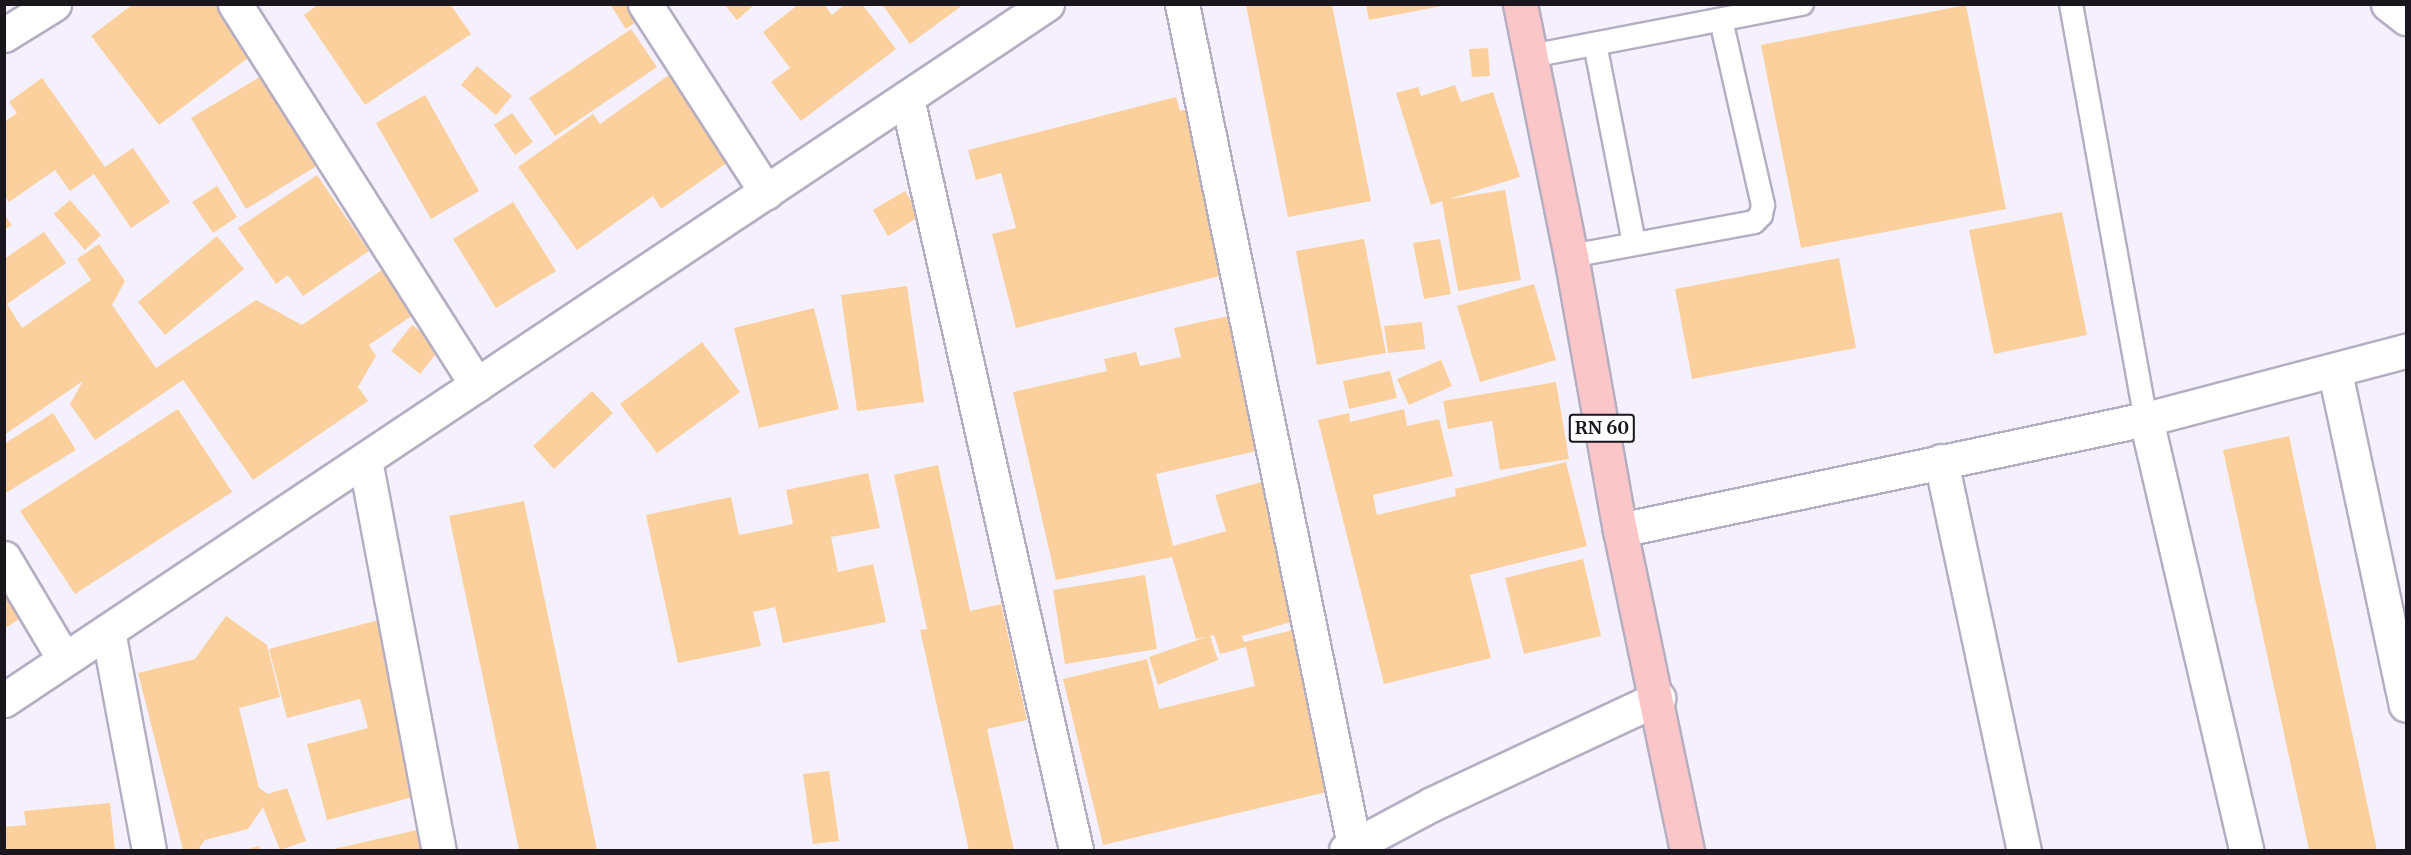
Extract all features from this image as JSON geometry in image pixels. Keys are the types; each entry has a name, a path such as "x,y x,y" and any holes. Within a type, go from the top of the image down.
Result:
{"main road":[{"name":"RN 60","path":"1520,4 1571,256 1620,530 1658,698 1687,850"}],"street":[{"path":"4,35 54,4"},
{"path":"235,4 477,385"},
{"path":"645,4 766,192"},
{"path":"1182,4 1352,849 1432,804 1658,698"},
{"path":"2388,4 2406,18"},
{"path":"4,700 1040,7"},
{"path":"907,98 1076,850"},
{"path":"1620,530 2146,418 2335,372 2406,351"},
{"path":"2335,372 2406,701"},
{"path":"2146,418 2246,850"},
{"path":"365,460 439,850"},
{"path":"1941,461 2024,850"},
{"path":"4,558 64,660"},
{"path":"108,631 148,850"}],"lane":[{"path":"1531,56 1802,4"},
{"path":"2071,4 2146,418"},
{"path":"1571,256 1634,242 1754,222 1761,215 1763,205 1721,20"},
{"path":"1595,44 1634,242"}],"building":[{"path":"133,4 220,4 256,52 159,125 91,36"},
{"path":"319,4 450,4 471,34 365,105 304,15"},
{"path":"610,4 628,4 639,20 626,29"},
{"path":"724,4 755,4 737,20"},
{"path":"799,4 824,4 832,15 845,4 862,4 896,49 801,121 771,82 790,68 763,32"},
{"path":"882,4 964,4 910,44"},
{"path":"1366,4 1442,4 1442,6 1369,20"},
{"path":"1246,5 1332,5 1371,201 1288,217"},
{"path":"1966,5 2006,209 1801,248 1761,45"},
{"path":"631,29 657,67 555,136 529,98"},
{"path":"1488,48 1490,76 1472,77 1469,49"},
{"path":"477,66 512,96 496,115 461,85"},
{"path":"676,70 738,155 661,209 653,196 577,250 518,167 593,114 600,124"},
{"path":"265,74 320,164 246,209 191,118"},
{"path":"42,78 105,167 133,148 170,202 131,228 94,174 70,191 55,170 9,202 4,195 4,122 17,113 9,102"},
{"path":"1455,85 1461,102 1493,92 1520,177 1449,199 1505,190 1521,280 1458,291 1442,201 1431,205 1396,93 1418,87 1421,96"},
{"path":"425,95 479,191 431,219 376,123"},
{"path":"1176,97 1180,111 1205,105 1247,269 1016,328 992,234 1016,228 1001,173 976,180 968,150"},
{"path":"512,113 533,142 515,155 494,125"},
{"path":"317,175 369,251 303,296 288,275 276,284 238,228"},
{"path":"217,186 237,217 213,233 192,202"},
{"path":"905,191 920,216 888,236 873,210"},
{"path":"70,200 101,235 85,250 54,214"},
{"path":"513,202 556,271 496,308 453,239"},
{"path":"2062,212 2087,335 1994,354 1969,230"},
{"path":"4,214 12,225 4,230"},
{"path":"44,232 66,263 7,304 22,328 91,280 77,259 99,244 125,281 112,305 156,368 256,300 302,325 395,261 426,306 369,345 376,356 358,387 368,401 253,480 183,380 95,440 70,404 83,381 4,435 4,259"},
{"path":"217,236 244,269 165,335 138,302"},
{"path":"1364,239 1386,353 1317,365 1296,251"},
{"path":"1440,239 1451,294 1424,299 1413,243"},
{"path":"1839,258 1856,348 1692,379 1675,289"},
{"path":"1534,284 1556,360 1480,382 1457,306"},
{"path":"907,286 924,402 857,411 841,295"},
{"path":"814,308 839,409 759,428 734,328"},
{"path":"1252,311 1283,445 1156,474 1173,546 1226,531 1215,495 1283,476 1323,613 1242,636 1244,642 1314,625 1352,786 1103,845 1063,679 1147,659 1159,709 1255,686 1246,647 1220,654 1214,635 1210,636 1218,660 1158,685 1149,657 1206,637 1196,639 1172,557 1056,580 1013,392 1107,371 1104,359 1136,352 1140,366 1181,357 1174,328"},
{"path":"1422,322 1425,349 1388,353 1384,326"},
{"path":"412,325 441,347 420,374 391,351"},
{"path":"702,342 740,392 657,453 620,404"},
{"path":"1441,360 1452,386 1409,405 1397,379"},
{"path":"1390,371 1397,398 1349,409 1343,381"},
{"path":"1556,382 1569,459 1500,470 1492,421 1448,429 1443,401"},
{"path":"592,391 613,413 554,469 533,446"},
{"path":"178,409 232,492 75,594 20,511"},
{"path":"1404,409 1407,426 1439,419 1453,476 1373,495 1377,515 1456,496 1455,489 1566,462 1587,546 1470,575 1491,658 1384,684 1318,420 1349,413 1350,422"},
{"path":"53,413 76,450 4,494 4,444"},
{"path":"2289,436 2377,850 2309,850 2223,450"},
{"path":"938,465 970,611 1001,604 1027,720 987,729 1014,850 969,850 920,630 927,629 894,475"},
{"path":"868,473 880,528 831,537 838,572 873,564 886,622 783,643 775,607 753,612 761,646 678,663 646,515 731,497 739,535 793,524 786,490"},
{"path":"524,501 597,850 519,850 449,516"},
{"path":"1583,559 1601,636 1524,654 1505,578"},
{"path":"1145,575 1157,649 1065,664 1053,590"},
{"path":"4,591 22,617 4,629"},
{"path":"226,616 267,645 280,697 239,708 259,788 268,794 287,788 306,841 280,850 263,807 248,829 205,840 199,848 203,850 183,850 138,673 195,659"},
{"path":"382,619 428,793 327,820 307,744 368,728 360,699 287,718 269,649"},
{"path":"829,771 839,841 813,844 803,774"},
{"path":"110,803 115,850 4,850 4,827 26,825 24,811"},
{"path":"417,830 422,850 329,850"},
{"path":"259,846 260,850 245,850"}]}
